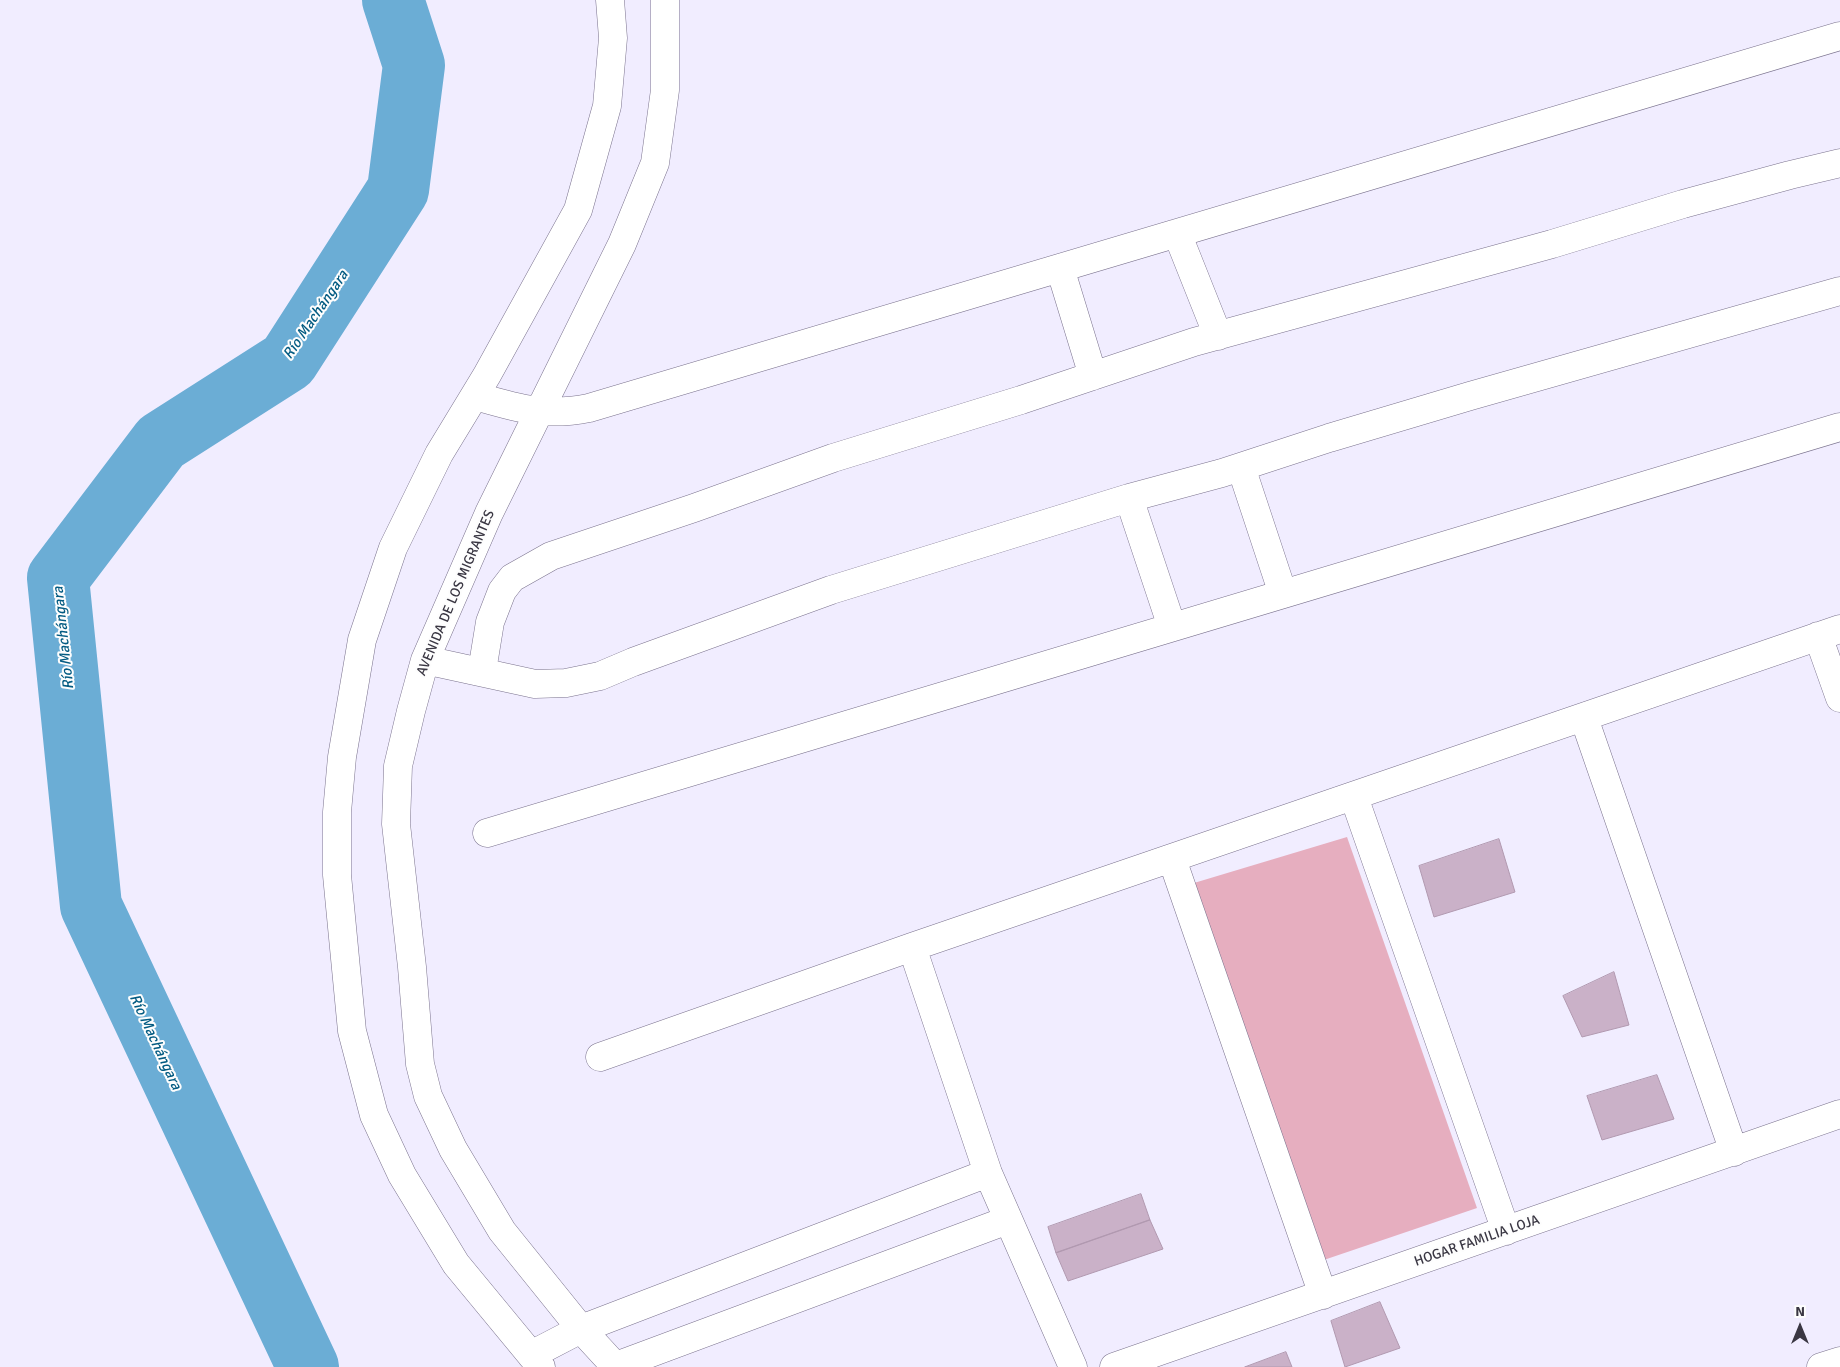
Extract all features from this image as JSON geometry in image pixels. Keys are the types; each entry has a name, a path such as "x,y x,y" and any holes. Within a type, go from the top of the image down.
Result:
{"street":[{"path":"610,0 612,38 607,106 578,210 475,396 439,454 393,548 362,640 342,757 337,812 337,875 352,1031 374,1115 402,1175 456,1264 536,1361 581,1329 988,1173"},
{"name":"AVENIDA DE LOS MIGRANTES","path":"615,1367 581,1329 502,1231 453,1148 428,1096 420,1064 412,967 396,824 398,766 410,711 425,660 489,513 622,244 655,163 665,90 664,0"},
{"path":"475,396 519,409 540,412 562,413 589,408 1840,36"},
{"path":"482,671 490,622 502,591 512,578 551,556 834,458 1218,336 1552,244 1692,202 1840,163"},
{"path":"1177,233 1218,336"},
{"path":"1060,268 1093,376"},
{"path":"425,660 535,684 566,683 600,676 633,662 831,590 1130,498 1241,467 1329,438 1840,291"},
{"path":"487,833 1840,427"},
{"path":"1241,467 1283,594"},
{"path":"1130,498 1172,628"},
{"path":"600,1057 912,947 1829,633 1840,698"},
{"path":"1584,718 1734,1152"},
{"path":"1354,797 1506,1231"},
{"path":"1172,859 1323,1295"},
{"path":"912,947 988,1173 1073,1367"},
{"name":"HOGAR FAMILIA LOJA","path":"1114,1367 1840,1114"},
{"path":"615,1367 1008,1220"},
{"path":"1821,1367 1840,1361"}],"shaded area":[{"path":"1347,837 1477,1208 1312,1264 1184,886"}],"building":[{"path":"1499,839 1515,892 1434,917 1419,866"},
{"path":"1614,972 1629,1025 1582,1037 1563,996"},
{"path":"1657,1075 1674,1119 1602,1140 1587,1096"},
{"path":"1141,1194 1150,1220 1056,1253 1048,1227"},
{"path":"1150,1220 1163,1249 1068,1281 1056,1253"},
{"path":"1380,1302 1400,1348 1345,1367 1331,1321"},
{"path":"1286,1352 1292,1367 1245,1367"}],"waterway":[{"name":"Río Machángara","path":"308,1367 91,906 58,578 161,442 288,361 398,190 414,65 393,0"}]}
